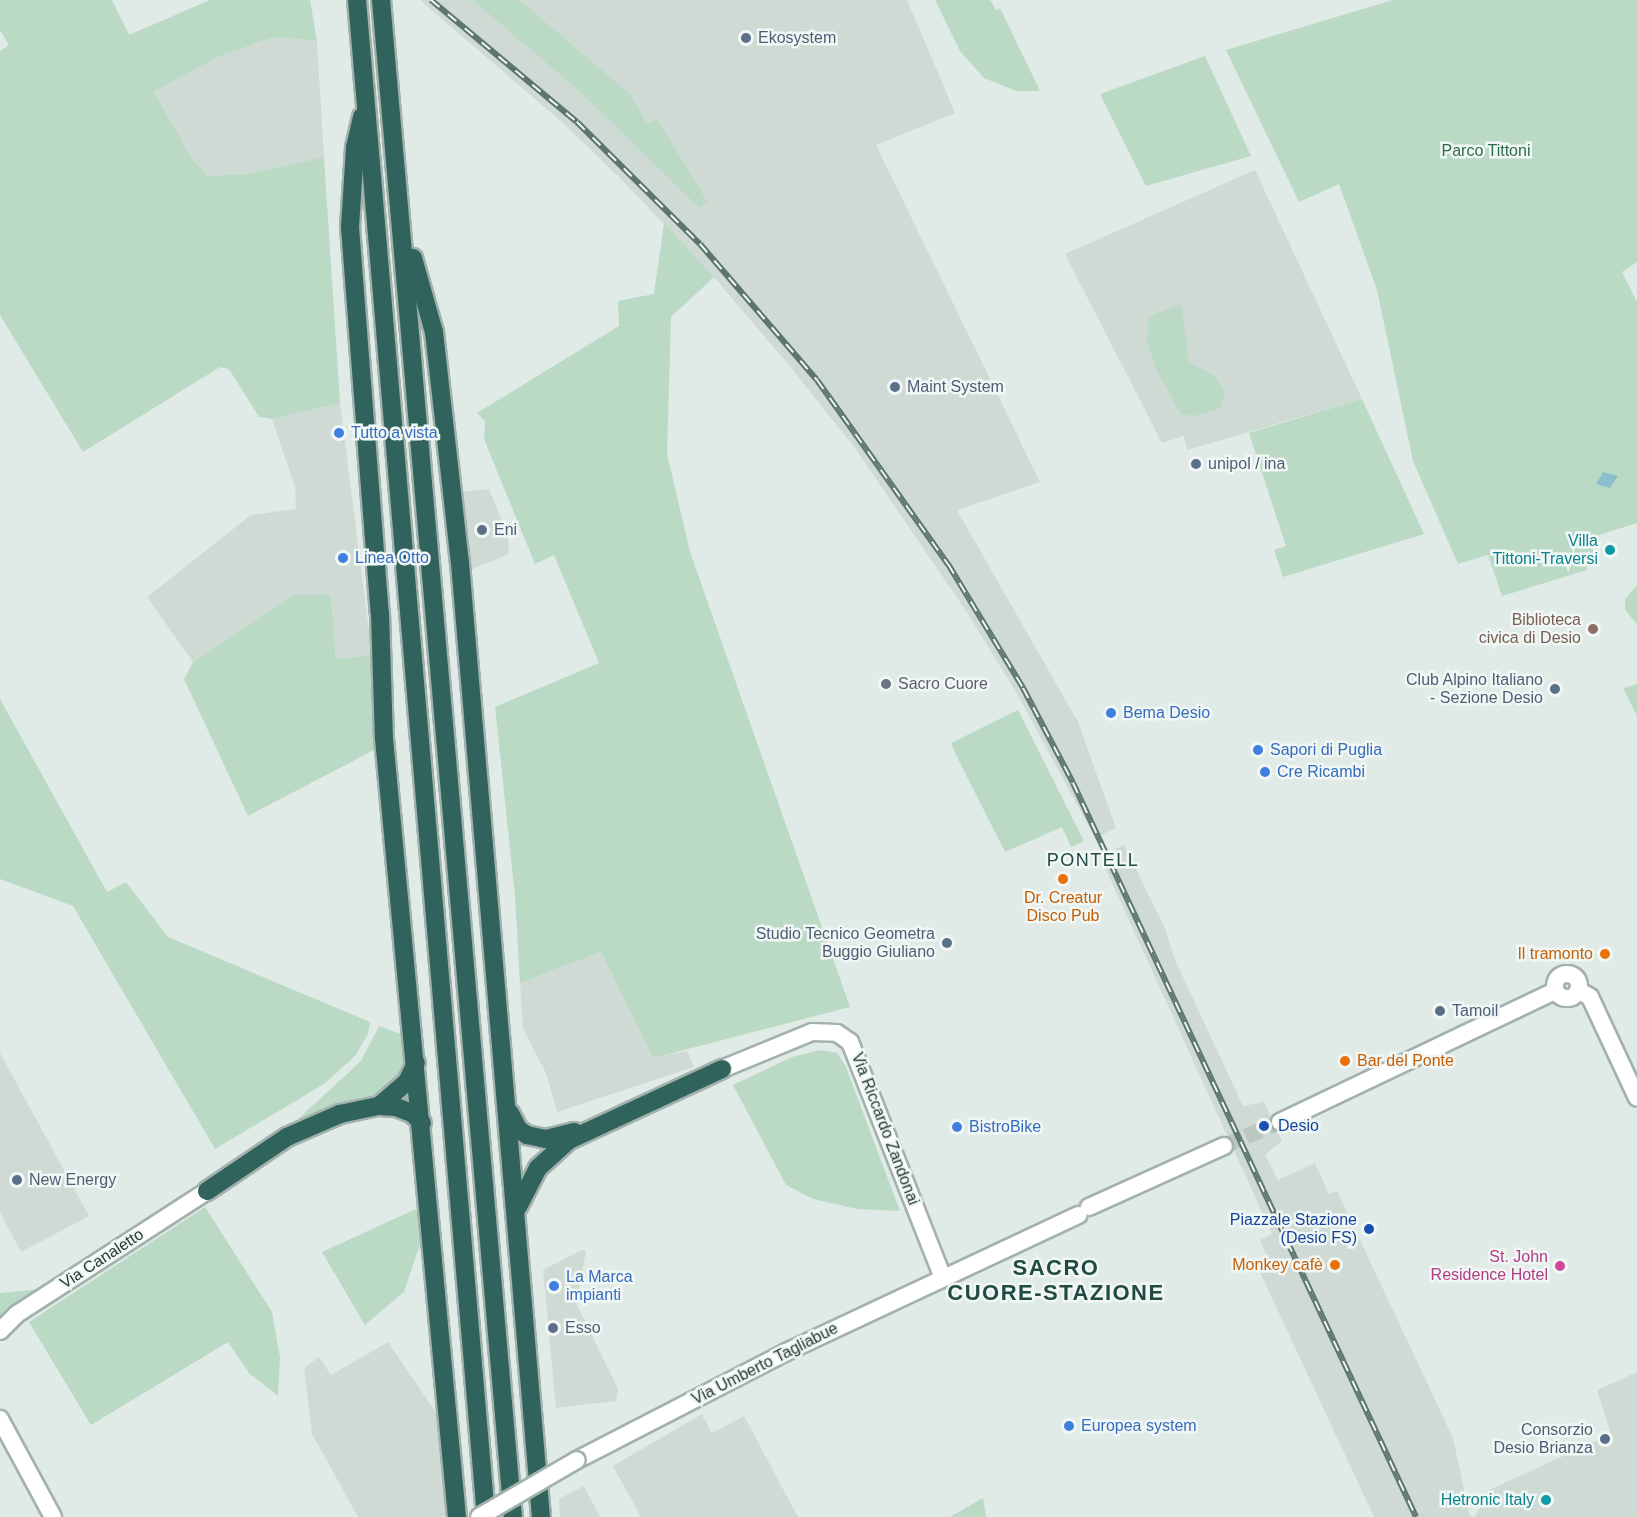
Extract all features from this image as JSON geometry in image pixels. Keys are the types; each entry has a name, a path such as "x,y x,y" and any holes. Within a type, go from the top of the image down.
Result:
{"highway":[{"path":"357,0 486,1517"},
{"path":"381,0 513,1517"},
{"path":"365,103 355,148 346,228 380,613 384,738 422,1123 457,1517"},
{"path":"400,215 434,332 440,371 517,1209 541,1517"},
{"path":"207,1191 310,1124 379,1106 407,1082 416,1063"},
{"path":"517,1209 538,1168 555,1151 590,1128 722,1069"},
{"path":"379,1106 412,1113 422,1123"},
{"path":"507,1106 514,1123 527,1135 546,1139 590,1128"}],"street":[{"path":"1280,1122 1555,991 1556,980 1566,973 1576,978 1578,990 1590,997 1637,1098"},
{"name":"Via Riccardo Zandonai","path":"722,1069 812,1032 837,1034 850,1042 943,1278"},
{"name":"Via Umberto Tagliabue","path":"479,1517 578,1460 786,1352 1058,1226 1082,1210 1224,1146"},
{"name":"Via Canaletto","path":"0,1331 17,1314 207,1191"},
{"path":"0,1419 53,1517"}],"shaded area":[{"path":"420,0 472,0 580,92 699,208 657,119 647,125 631,95 520,0 907,0 955,113 876,145 1040,482 957,510 1078,722 1116,828 1095,838 1015,690 964,608 855,448 792,369 714,277 623,181 563,123"},
{"path":"274,37 317,41 324,157 247,174 208,176 193,160 154,90 220,56"},
{"path":"1255,170 1362,399 1187,450 1184,436 1162,443 1065,254"},
{"path":"340,403 372,655 336,659 331,595 293,595 193,662 147,597 251,515 296,509 295,487 272,419"},
{"path":"489,489 508,535 509,554 468,571 460,492"},
{"path":"1124,845 1165,928 1175,960 1243,1106 1264,1102 1282,1141 1265,1155 1278,1180 1315,1163 1329,1194 1337,1191 1453,1438 1470,1517 1374,1517 1259,1270 1270,1264 1260,1240 1272,1234 1102,861 1103,855"},
{"path":"601,952 653,1058 687,1051 694,1067 557,1112 546,1073 523,1029 520,983"},
{"path":"0,1053 89,1216 21,1252 0,1212"},
{"path":"582,1250 586,1251 576,1303 618,1389 616,1401 556,1408 543,1270"},
{"path":"388,1342 439,1417 447,1514 442,1517 358,1517 312,1434 304,1368 319,1357 331,1375"},
{"path":"1637,1372 1637,1517 1475,1517 1487,1491 1611,1434 1597,1390"},
{"path":"702,1414 712,1433 744,1416 798,1517 641,1517 613,1466"},
{"path":"584,1486 600,1517 560,1517 559,1499"}],"green space":[{"path":"0,0 112,0 129,35 210,0 310,0 317,41 274,37 220,56 154,91 193,160 208,176 247,174 324,157 340,403 272,419 259,417 229,369 220,367 83,452 0,315 0,51 9,45 0,30"},
{"path":"472,0 520,0 631,95 647,124 657,119 707,201 699,208 580,92"},
{"path":"935,0 990,0 996,10 1000,8 1040,91 1016,91 984,78 960,51"},
{"name":"Parco Tittoni","path":"1393,0 1637,0 1637,262 1622,272 1637,302 1637,523 1590,538 1597,563 1586,566 1587,570 1502,596 1488,555 1458,564 1413,461 1377,290 1339,184 1299,202 1226,50"},
{"path":"1205,56 1251,156 1146,186 1100,94"},
{"path":"664,223 714,277 671,317 667,454 690,552 850,1007 653,1058 601,952 520,983 515,896 495,707 599,663 554,555 535,564 484,439 485,421 477,413 619,326 618,301 654,294"},
{"path":"1181,304 1189,362 1215,376 1225,392 1221,408 1194,416 1181,414 1157,371 1147,343 1149,316"},
{"path":"1362,399 1424,534 1283,577 1274,550 1286,546 1249,433"},
{"path":"1637,585 1637,624 1625,610 1625,599"},
{"path":"293,595 331,595 336,659 372,655 378,748 248,816 184,679 193,662"},
{"path":"1637,684 1637,716 1623,688"},
{"path":"0,699 107,892 126,882 168,937 370,1022 368,1034 355,1056 324,1084 215,1149 73,906 0,879"},
{"path":"1018,710 1084,841 1071,847 1062,827 1005,852 951,743"},
{"path":"379,1026 406,1036 403,1070 391,1085 373,1098 296,1121 361,1061"},
{"path":"820,1050 837,1053 846,1067 900,1211 857,1209 813,1199 786,1185 733,1085 792,1057"},
{"path":"205,1207 272,1312 280,1357 278,1396 249,1373 228,1342 91,1425 29,1322"},
{"path":"418,1208 421,1241 404,1292 365,1325 322,1252"},
{"path":"39,1289 17,1305 0,1317 0,1293"},
{"path":"983,1498 986,1517 950,1517"}],"water":[{"path":"1603,472 1618,476 1610,488 1596,484"}],"tunnel":[{"path":"1224,1146 1280,1122"}],"railway":[{"path":"431,0 577,122 700,244 817,380 948,564 1023,688 1073,783 1416,1517"}],"place":[{"name":"Ekosystem","path":"746,38"},
{"name":"Maint System","path":"895,387"},
{"name":"Tutto a vista","path":"339,433"},
{"name":"unipol / ina","path":"1196,464"},
{"name":"Eni","path":"482,530"},
{"name":"Villa Tittoni-Traversi","path":"1610,550"},
{"name":"Linea Otto","path":"343,558"},
{"name":"Biblioteca civica di Desio","path":"1593,629"},
{"name":"Sacro Cuore","path":"886,684"},
{"name":"Club Alpino Italiano - Sezione Desio","path":"1555,689"},
{"name":"Bema Desio","path":"1111,713"},
{"name":"Sapori di Puglia","path":"1258,750"},
{"name":"Cre Ricambi","path":"1265,772"},
{"name":"Dr. Creatur Disco Pub","path":"1063,879"},
{"name":"Studio Tecnico Geometra Buggio Giuliano","path":"947,943"},
{"name":"Il tramonto","path":"1605,954"},
{"name":"Tamoil","path":"1440,1011"},
{"name":"Bar del Ponte","path":"1345,1061"},
{"name":"Desio","path":"1264,1126"},
{"name":"BistroBike","path":"957,1127"},
{"name":"New Energy","path":"17,1180"},
{"name":"Piazzale Stazione (Desio FS)","path":"1369,1229"},
{"name":"Monkey cafè","path":"1335,1265"},
{"name":"St. John Residence Hotel","path":"1560,1266"},
{"name":"La Marca impianti","path":"554,1286"},
{"name":"Esso","path":"553,1328"},
{"name":"Europea system","path":"1069,1426"},
{"name":"Consorzio Desio Brianza","path":"1605,1439"},
{"name":"Hetronic Italy","path":"1546,1500"}],"district":[{"name":"PONTELL","path":"1093,860"},
{"name":"SACRO CUORE-STAZIONE","path":"1056,1280"}]}
